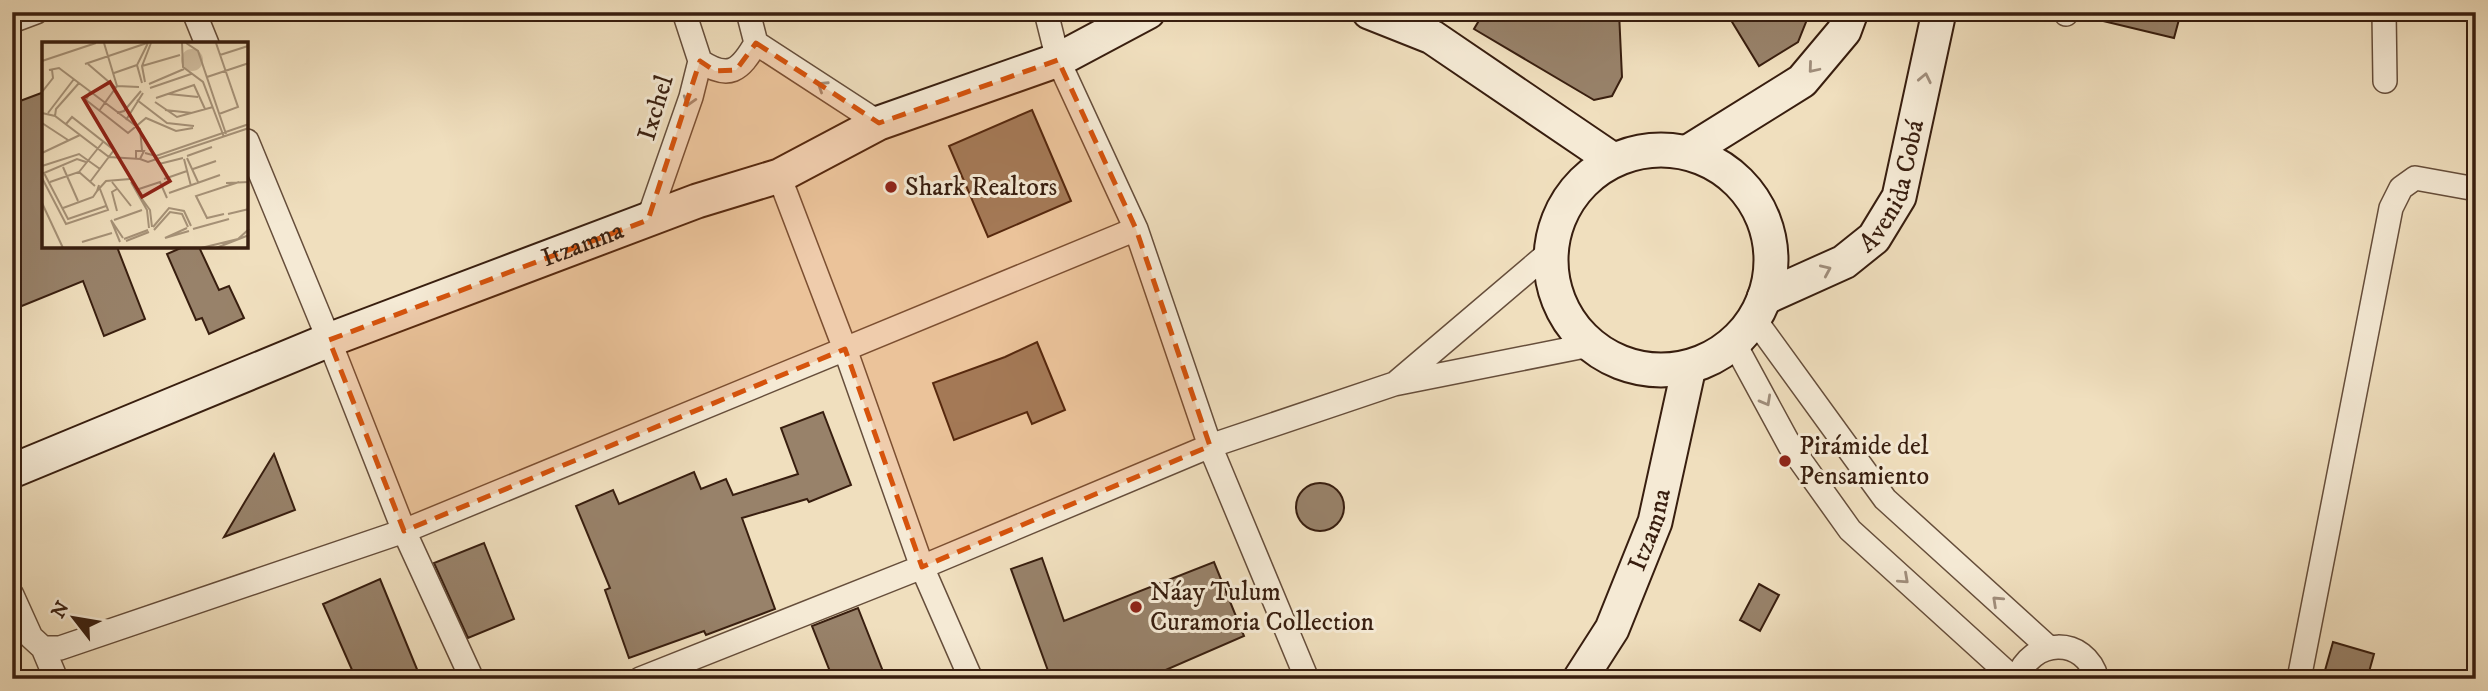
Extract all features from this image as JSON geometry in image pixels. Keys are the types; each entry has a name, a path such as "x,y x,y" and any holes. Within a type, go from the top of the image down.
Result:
{"street":[{"path":"12,21 36,12"},
{"path":"194,12 206,42"},
{"name":"Ixchel","path":"648,219 687,108 700,61 684,12"},
{"path":"748,12 756,43 879,124"},
{"path":"1046,12 1058,60 1136,229 1210,446 1304,678"},
{"name":"Itzamna","path":"12,471 329,340 697,201 779,176 879,124 1058,60 1148,12"},
{"path":"1369,12 1432,37 1613,160"},
{"path":"1688,152 1802,81 1844,31 1851,12"},
{"name":"Avenida Cobá","path":"1751,319 1844,262 1874,238 1899,197 1939,12"},
{"path":"2384,12 2385,81"},
{"path":"700,61 715,71 736,70 747,60 756,43"},
{"path":"248,143 404,531 472,679"},
{"path":"1650,149 1688,152 1723,168 1751,194 1767,229 1771,263 1751,319 1721,352 1689,366 1654,370 1620,363 1590,345 1567,318 1553,286 1551,251 1560,214 1583,182 1613,160 1650,149"},
{"path":"779,176 845,349 922,567 971,679"},
{"path":"2300,679 2391,208 2401,188 2415,178 2476,189"},
{"path":"43,648 60,648 404,531 1136,229"},
{"path":"1394,384 1551,251"},
{"path":"1751,319 1885,499 2048,647"},
{"path":"1751,319 1790,446 1850,530 2016,679 2020,668 2029,658 2048,647 2077,652 2102,676"},
{"path":"640,679 922,567 1210,446 1394,384 1590,345"},
{"name":"Itzamna","path":"1580,679 1612,629 1656,522 1689,366"},
{"path":"12,596 31,637 43,648 56,679"}],"highlighted area":[{"path":"756,43 879,123 1058,60 1136,229 1210,446 922,567 845,349 404,531 329,340 648,220 700,61 715,71 736,70"}],"building":[{"path":"1484,12 1619,12 1622,77 1612,96 1594,100 1474,29"},
{"path":"1726,12 1810,12 1798,42 1759,66"},
{"path":"2104,12 2181,12 2174,38 2103,21"},
{"path":"42,93 42,248 117,248 145,319 104,336 83,281 12,310 12,104"},
{"path":"1032,110 1071,201 988,237 949,146"},
{"path":"181,248 199,248 219,290 229,286 244,318 209,334 202,318 196,320 167,254"},
{"path":"1037,342 1065,410 1032,424 1027,412 954,440 933,383 1005,357"},
{"path":"823,412 851,485 809,502 807,499 742,518 775,609 706,635 704,631 629,658 605,590 610,588 576,506 613,490 619,504 694,472 701,489 726,479 733,495 798,474 781,428"},
{"path":"274,454 295,510 224,537 246,500"},
{"path":"1320,483 1329,484 1337,490 1343,498 1343,516 1337,524 1329,530 1320,531 1311,530 1303,524 1297,516 1296,507 1297,498 1303,490 1311,484"},
{"path":"484,543 514,619 468,638 434,563"},
{"name":"Náay Tulum Curamoria Collection","path":"1042,558 1064,621 1214,562 1244,636 1145,679 1051,679 1011,569"},
{"path":"380,579 421,679 356,679 323,604"},
{"path":"1759,584 1779,595 1760,631 1740,620"},
{"path":"858,608 886,679 833,679 812,626"},
{"path":"2333,642 2374,654 2367,679 2342,679 2324,674"}],"place":[{"name":"Shark Realtors","path":"891,187"},
{"name":"Pirámide del Pensamiento","path":"1785,461"},
{"name":"Náay Tulum Curamoria Collection","path":"1136,607"}]}
